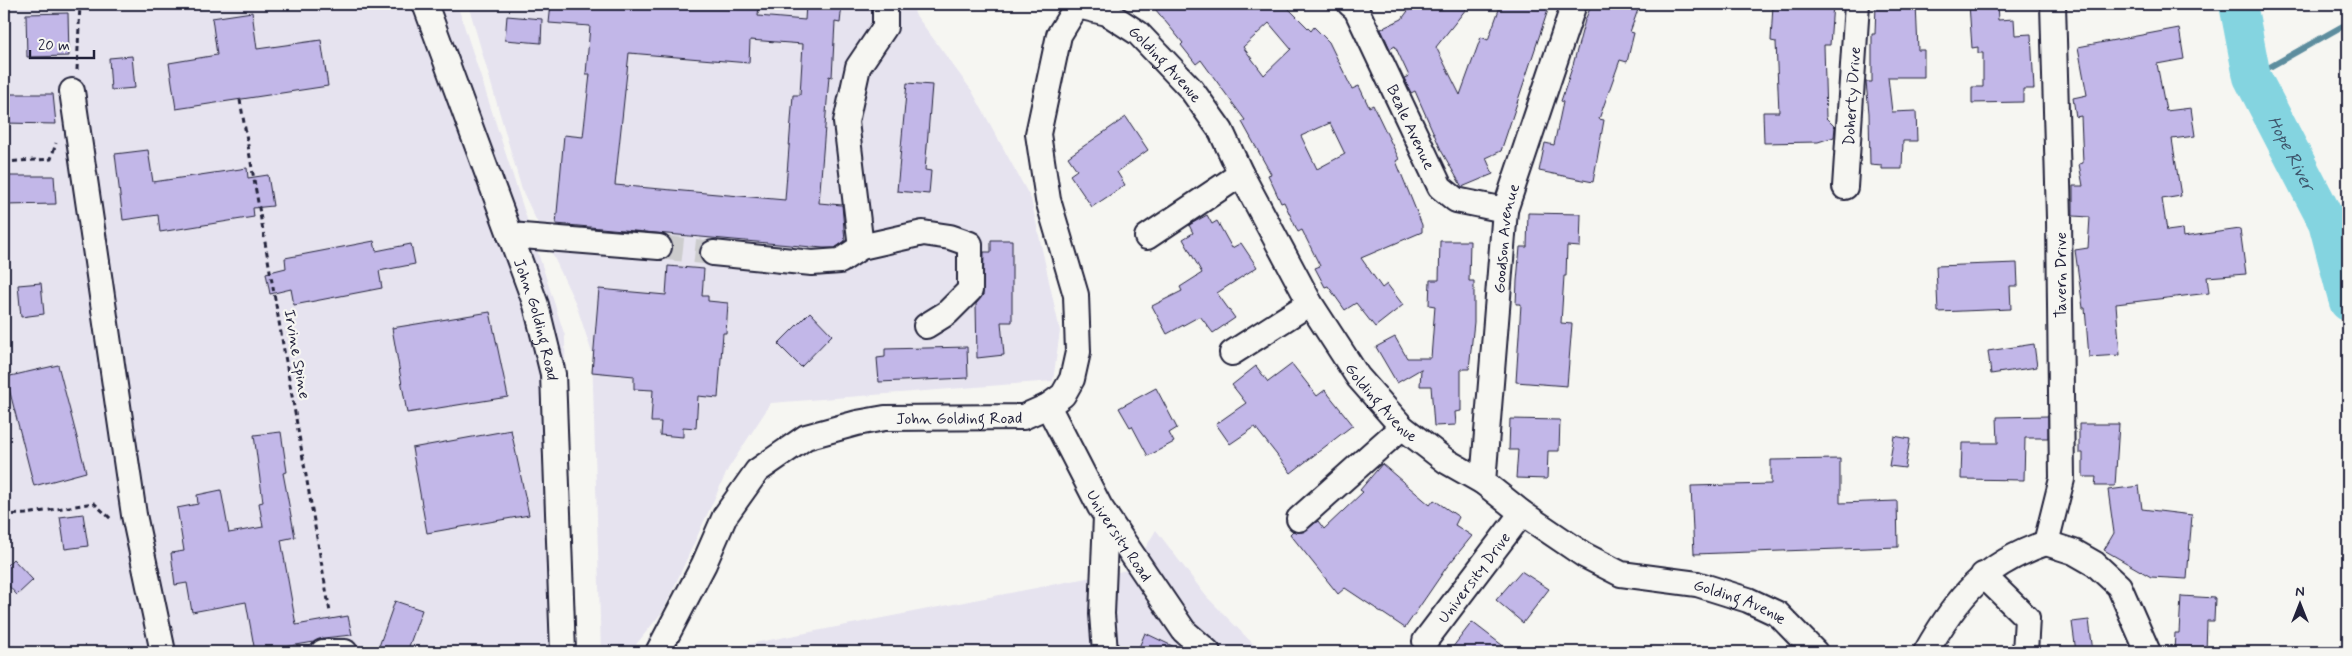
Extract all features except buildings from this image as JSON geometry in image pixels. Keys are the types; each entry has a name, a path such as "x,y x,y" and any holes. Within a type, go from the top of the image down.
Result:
{"street":[{"name":"John Golding Road","path":"425,4 536,305 553,374 563,652"},
{"path":"860,247 846,122 858,68 885,27 885,4"},
{"name":"Goodson Avenue","path":"1483,482 1505,210 1574,4"},
{"name":"Doherty Drive","path":"1845,187 1857,4"},
{"name":"Tavern Drive","path":"2046,543 2062,479 2059,218 2053,4"},
{"name":"John Golding Road","path":"658,652 704,564 725,516 757,471 806,438 857,423 885,418 1023,417 1048,406 1063,394 1072,380 1078,352 1076,295 1048,200 1038,134 1059,35 1078,5"},
{"name":"Golding Avenue","path":"1078,5 1107,13 1138,32 1191,89 1220,131 1310,303 1358,377 1402,427 1446,460 1483,482 1522,513 1584,555 1621,574 1697,584 1748,600 1778,614 1815,652"},
{"name":"Beale Avenue","path":"1356,5 1440,187 1456,200 1505,210"},
{"path":"72,91 134,515 162,652"},
{"path":"1147,237 1241,174"},
{"path":"713,253 812,263 840,261 860,247 923,234 950,237 970,244 970,290 947,313 926,326"},
{"path":"510,235 659,247"},
{"path":"1232,353 1310,303"},
{"name":"University Road","path":"1048,406 1106,516 1184,631 1208,652"},
{"path":"1299,519 1402,427"},
{"name":"University Drive","path":"1425,641 1522,513"},
{"path":"1102,650 1106,516"},
{"path":"1926,652 1948,613 1983,575 2020,552 2046,543 2074,552 2095,564 2119,586 2148,652"},
{"path":"1983,575 2026,618 2025,652"},
{"path":"323,652 345,652"}],"path":[{"name":"Irvine Spine","path":"240,100 330,612"},
{"path":"4,515 26,514 94,503 111,519 134,515"}],"shaded area":[{"path":"4,4 457,4 565,336 568,652 4,652"},
{"path":"468,4 913,4 915,14 972,91 1031,199 1060,331 1053,381 771,403 728,469 663,611 630,652 601,652 592,353 576,304 522,190"},
{"path":"1156,530 1206,596 1261,652 709,652 1133,569"}],"waterway":[{"name":"Hope River","path":"2238,4 2252,77 2327,222 2348,302"},
{"path":"2252,77 2348,23"}],"tunnel":[{"path":"659,247 713,253"}]}
